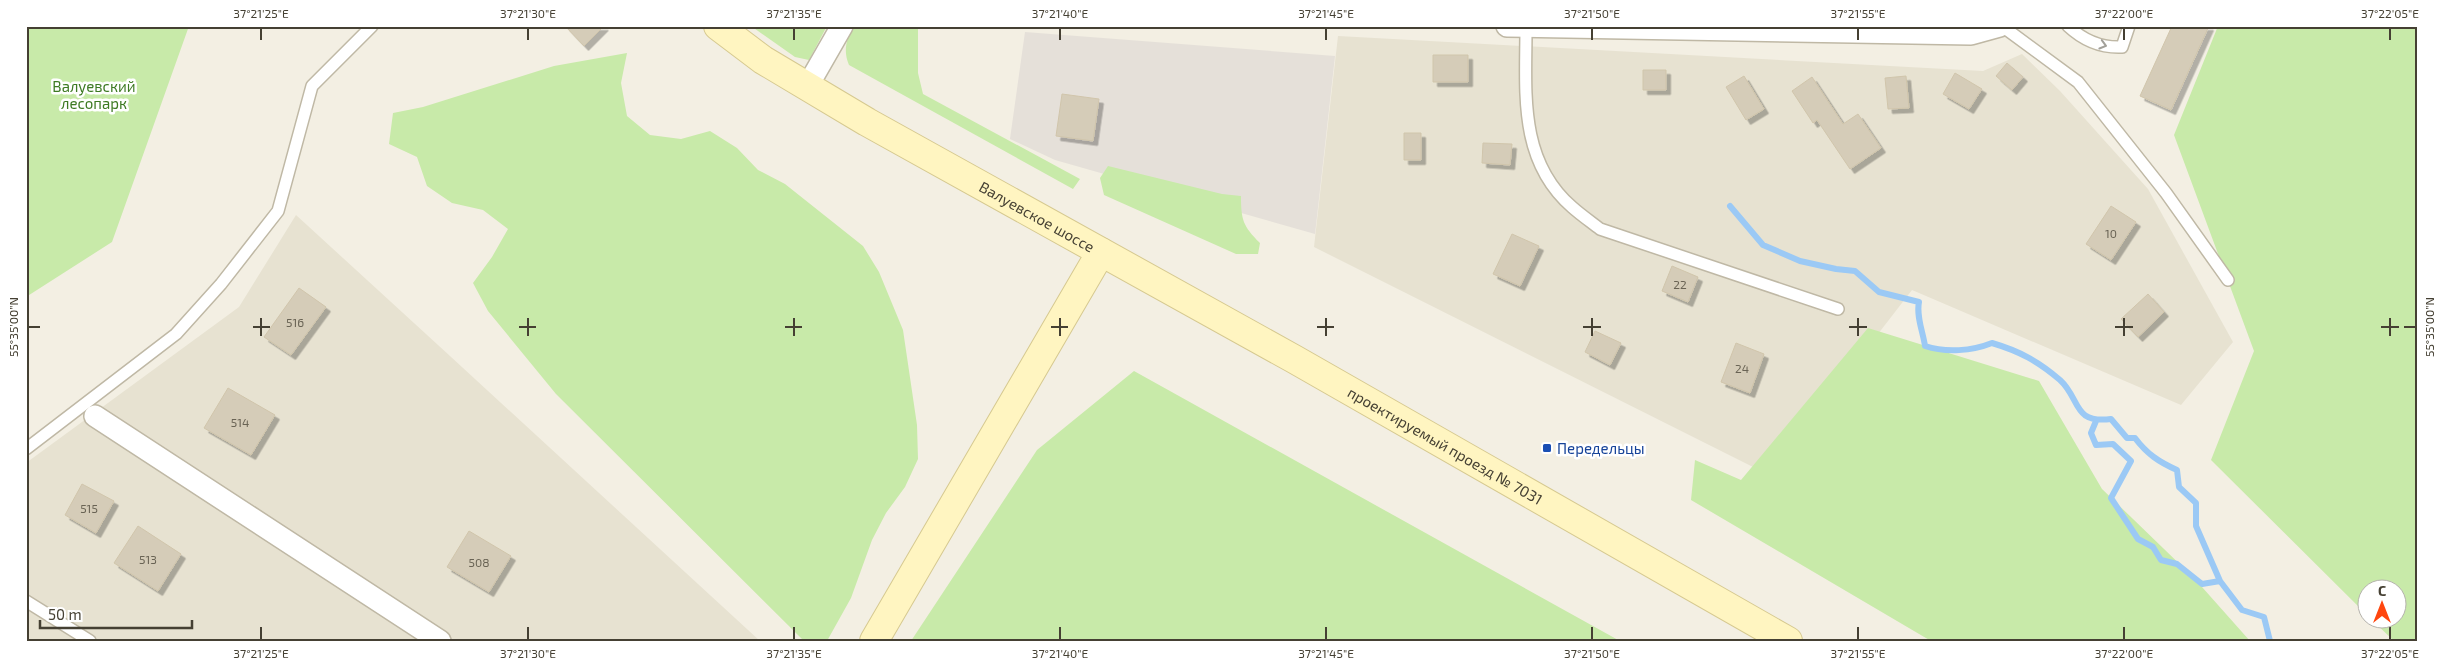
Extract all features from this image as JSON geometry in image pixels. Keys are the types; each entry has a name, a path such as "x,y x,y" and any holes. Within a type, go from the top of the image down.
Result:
{"main road":[{"name":"Валуевское шоссе","path":"718,26 763,60 807,88 1101,252 874,641"},
{"name":"проектируемый проезд № 7031","path":"1101,252 1788,641"}],"street":[{"path":"807,88 842,26"},
{"path":"1516,27 1971,34 2001,26"},
{"path":"95,416 440,641"}],"lane":[{"path":"26,449 176,334 221,284 278,211 312,86 372,26"},
{"path":"2001,26 2078,82 2166,193 2228,280"},
{"path":"2068,26 2076,34 2106,48 2122,47 2129,26"},
{"path":"1516,27 1528,130 1549,180 1571,206 1600,228 1838,309"},
{"path":"26,600 90,641"}],"shaded area":[{"path":"1025,32 1335,56 1315,234 1055,160 1010,139"},
{"path":"1338,36 1983,71 2022,54 2060,91 2148,189 2233,342 2181,405 1912,290 1769,475 1314,247"},
{"path":"296,215 760,641 26,641 26,463 239,307"}],"green space":[{"name":"Валуевский лесопарк","path":"26,26 189,26 112,242 26,297"},
{"path":"751,26 827,26 809,60 795,57"},
{"path":"854,26 918,26 918,73 923,94 1080,179 1073,189 849,65 846,45"},
{"path":"2218,26 2418,26 2418,641 2394,641 2382,630 2406,630 2406,580 2356,580 2356,604 2211,460 2254,351 2174,135"},
{"path":"627,53 621,83 627,116 650,135 681,139 710,131 737,148 758,170 785,184 863,246 879,272 903,330 917,425 918,459 905,487 886,513 872,540 851,598 827,641 804,641 556,394 488,311 473,283 492,257 508,229 483,210 452,203 427,186 417,157 389,144 393,113 423,107 554,66"},
{"path":"1108,166 1222,194 1241,196 1244,222 1260,243 1258,254 1236,254 1104,195 1100,178"},
{"path":"1868,328 2039,381 2102,489 2194,578 2250,641 1931,641 1691,500 1695,460 1741,480"},
{"path":"1134,371 1620,641 911,641 1037,450"}],"building":[{"path":"565,26 604,26 584,46"},
{"path":"2172,26 2209,26 2171,110 2140,96"},
{"path":"1433,55 1468,55 1468,82 1433,82"},
{"path":"2007,63 2023,77 2012,90 1996,76"},
{"path":"1643,70 1666,70 1666,90 1643,90"},
{"path":"1955,73 1982,89 1969,109 1943,94"},
{"path":"1744,76 1764,109 1746,120 1726,87"},
{"path":"1906,76 1909,108 1888,109 1885,78"},
{"path":"1812,77 1843,124 1858,114 1881,148 1850,169 1817,120 1813,123 1792,91"},
{"path":"1062,94 1099,99 1093,141 1056,136"},
{"path":"1404,133 1421,133 1421,160 1404,160"},
{"path":"1483,143 1512,144 1510,165 1482,163"},
{"path":"2111,206 2136,222 2111,260 2086,244"},
{"path":"1512,234 1539,246 1520,286 1493,274"},
{"path":"1672,266 1698,277 1688,302 1662,291"},
{"path":"299,288 326,307 291,355 264,337"},
{"path":"2148,294 2164,312 2138,337 2121,319"},
{"path":"1595,331 1621,343 1610,365 1585,352"},
{"path":"1736,343 1764,354 1750,393 1721,382"},
{"path":"228,388 275,415 251,455 204,428"},
{"path":"82,484 114,501 96,533 65,515"},
{"path":"138,526 181,554 158,591 114,563"},
{"path":"469,531 511,556 489,592 447,567"}],"waterway":[{"path":"1730,206 1763,245 1800,261 1855,271 1879,292 1919,302 1919,318 1925,346 1942,350 1959,350 1976,348 1992,343 2020,353 2044,367 2060,380 2067,387 2083,414 2098,420 2111,419 2127,438 2135,438 2154,457 2177,470 2179,487 2196,503 2196,526 2220,581 2242,610 2264,617 2270,641"},
{"path":"2096,421 2091,433 2096,445 2113,444 2131,461 2111,498 2138,539 2153,547 2161,560 2177,564 2202,584 2220,581"}],"place":[{"name":"Передельцы","path":"1547,448"}]}
